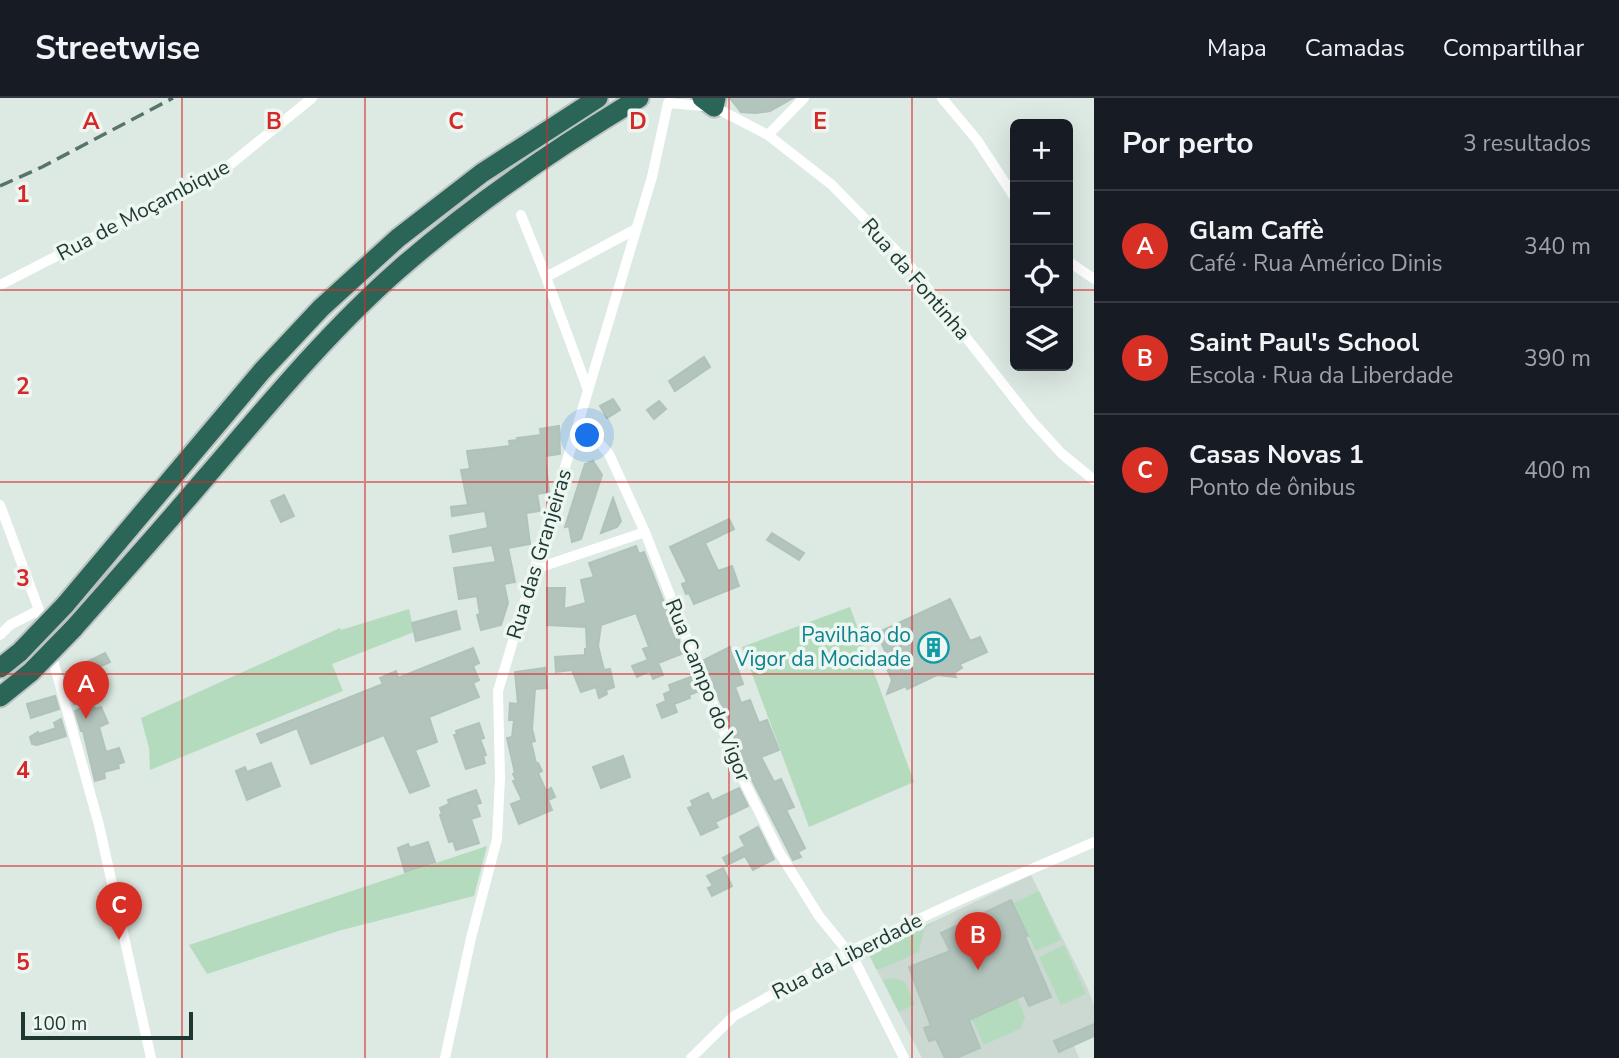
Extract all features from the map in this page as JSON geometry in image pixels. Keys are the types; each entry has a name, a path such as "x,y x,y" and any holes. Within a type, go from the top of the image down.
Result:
{"highway":[{"path":"563,119 577,98"},
{"path":"0,668 20,652 65,605 262,371 321,307 408,230 482,173 598,98"},
{"path":"0,697 31,672 73,629 284,385 388,280 510,181 639,98"}],"street":[{"name":"Rua de Moçambique","path":"0,285 220,172 312,98"},
{"path":"768,135 804,98"},
{"path":"942,98 977,140 1010,190"},
{"name":"Rua da Fontinha","path":"711,101 768,135 832,185 906,261 1031,420 1062,454 1094,480"},
{"name":"Rua das Granjeiras","path":"445,1058 471,938 497,839 500,778 498,691 652,177 668,103 711,101"},
{"path":"522,215 588,390"},
{"path":"546,277 636,229"},
{"path":"1073,264 1094,279"},
{"name":"Rua Campo do Vigor","path":"578,427 590,432 609,454 645,532 740,773 791,873 819,916 855,959 904,1058"},
{"path":"0,505 39,610 99,825 151,1058"},
{"path":"535,569 645,532"},
{"path":"0,635 10,625 39,610"},
{"name":"Rua da Liberdade","path":"691,1058 734,1016 848,951 1094,842"}],"shaded area":[{"path":"1031,875 1094,1005 1094,1037 1074,1046 1079,1058 922,1058 868,953"}],"green space":[{"path":"850,607 914,782 809,827 742,647"},
{"path":"409,609 414,632 332,664 343,691 150,770 149,748 141,718 340,628 341,630"},
{"path":"487,846 474,896 338,931 207,974 189,945"},
{"path":"1039,891 1061,940 1036,951 1014,903"},
{"path":"933,922 924,929 919,952 876,969 868,952"},
{"path":"1064,945 1086,994 1061,1005 1039,957"},
{"path":"893,978 905,982 915,1004 899,1012 883,980"},
{"path":"1017,998 1025,1017 1021,1028 984,1045 972,1019"}],"building":[{"path":"730,98 793,98 770,111 756,113 741,112"},
{"path":"704,357 710,367 675,391 669,381"},
{"path":"613,399 620,410 607,418 600,406"},
{"path":"659,401 666,409 654,419 647,410"},
{"path":"559,426 560,454 545,456 549,492 537,494 540,511 526,513 530,544 508,548 515,582 504,584 508,603 501,625 481,630 477,615 480,614 477,596 459,599 454,568 496,562 492,545 453,552 450,536 488,528 485,511 452,516 451,507 468,505 461,470 470,469 467,451 510,446 509,441 541,435 540,429"},
{"path":"593,461 602,475 581,539 572,542 569,526 565,527 585,464"},
{"path":"284,495 294,516 281,522 271,501"},
{"path":"613,498 621,521 617,527 601,533"},
{"path":"729,519 734,529 705,543 718,571 732,566 739,586 694,604 689,593 686,594 682,584 687,582 670,547"},
{"path":"772,533 804,553 799,560 767,540"},
{"path":"636,546 639,554 644,552 684,653 658,663 663,675 653,679 650,671 637,677 632,666 648,660 643,649 649,647 636,613 601,625 598,646 604,670 610,669 614,687 606,690 607,694 599,698 596,687 581,692 572,670 556,672 555,657 585,655 586,627 547,625 547,588 565,588 564,609 586,603 581,580 594,577 589,563"},
{"name":"Pavilhão do Vigor da Mocidade","path":"950,599 970,641 980,637 987,652 960,664 962,668 954,673 956,677 937,675 907,689 906,686 887,694 892,680 881,655 886,653 877,633"},
{"path":"456,611 460,629 416,641 412,623"},
{"path":"730,647 743,684 735,687 741,703 750,700 759,723 767,720 779,750 761,757 774,782 781,779 794,807 786,810 805,848 798,852 801,857 793,860 747,770 704,660"},
{"path":"473,648 479,663 473,666 479,680 473,683 479,697 429,717 437,742 415,750 429,786 410,793 384,735 311,764 297,728 261,743 257,734 383,684 380,678 396,671 398,678"},
{"path":"105,653 110,662 90,671 95,683 87,686 95,709 101,707 108,723 99,727 106,752 119,748 124,762 118,764 119,768 104,772 105,778 95,781 83,731 75,711 83,707 81,702 74,704 66,672"},
{"path":"545,668 547,688 535,689 532,729 535,741 531,742 536,763 542,771 538,773 546,791 551,788 555,797 548,800 552,810 519,824 511,804 522,800 513,781 516,780 507,738 512,737 514,720 509,720 510,703 518,704 515,672"},
{"path":"693,676 699,691 674,704 677,712 662,718 657,705 666,701 664,694 671,691 669,685"},
{"path":"55,696 59,709 31,718 27,704"},
{"path":"61,719 66,736 37,745 32,744 30,737 38,732 39,734 56,728 54,723"},
{"path":"479,723 484,738 480,739 486,755 483,756 485,763 466,769 454,735 457,735 456,731"},
{"path":"623,756 630,777 601,788 593,767"},
{"path":"271,763 280,786 247,800 236,771 245,767 247,772"},
{"path":"739,788 748,806 715,822 718,827 701,835 688,808 693,806 691,801 708,793 712,801"},
{"path":"476,790 481,803 476,804 480,816 471,819 479,843 456,850 453,841 449,842 440,808 449,804 448,800"},
{"path":"758,827 774,859 753,870 745,856 727,865 723,858 745,846 740,837"},
{"path":"428,842 435,862 405,872 398,848 408,844 410,848"},
{"path":"723,868 732,886 712,896 708,888 713,886 707,876"},
{"path":"1011,900 1051,997 1029,1006 1024,995 969,1020 980,1048 956,1058 945,1058 936,1039 929,1041 924,1028 931,1026 909,967 950,951 941,933"},
{"path":"1094,1024 1094,1036 1059,1052 1054,1041"}],"railway":[{"path":"0,186 42,167 173,98"}],"place":[{"name":"Pavilhão do Vigor da Mocidade","path":"934,647"},
{"name":"Glam Caffè","path":"86,719"},
{"name":"Casas Novas 1","path":"119,940"},
{"name":"Saint Paul's School","path":"978,970"}]}
